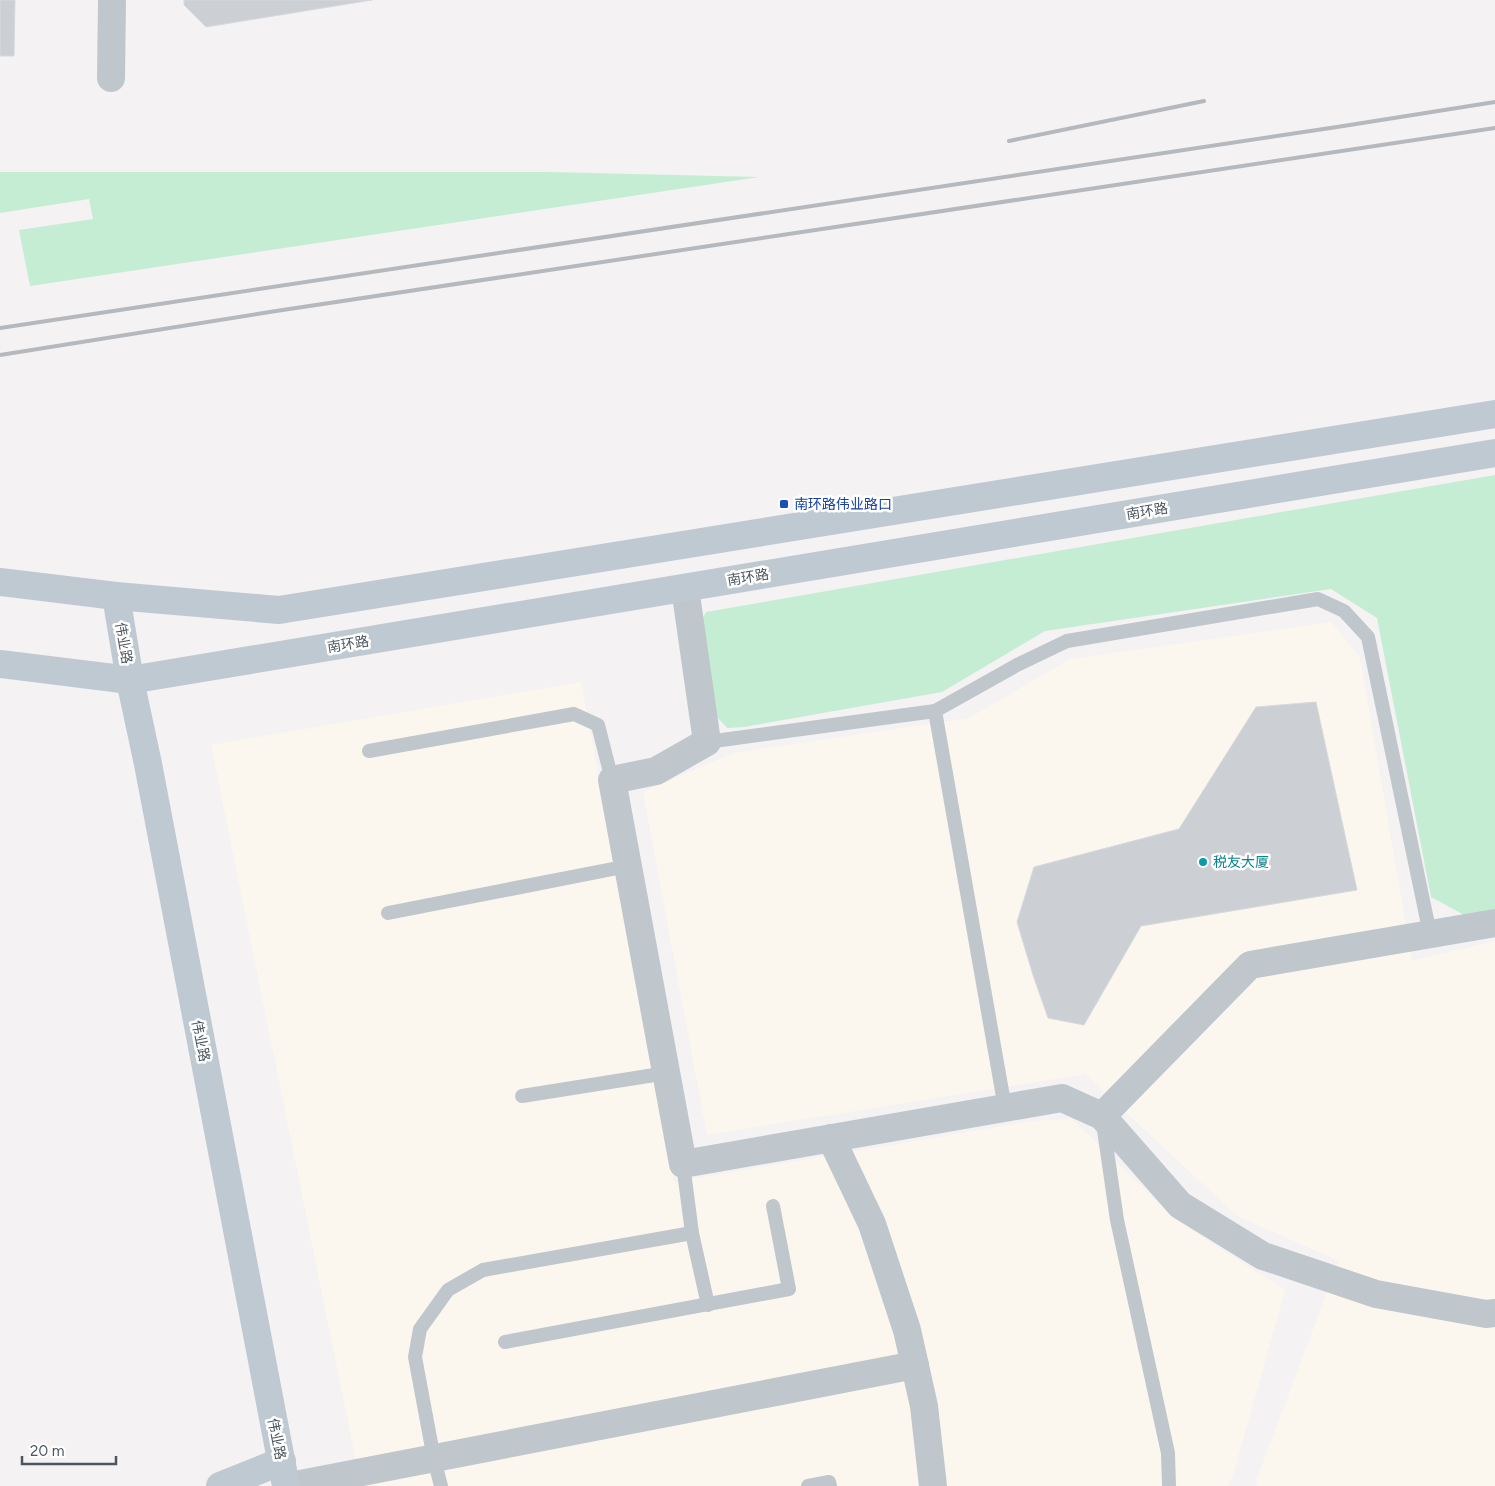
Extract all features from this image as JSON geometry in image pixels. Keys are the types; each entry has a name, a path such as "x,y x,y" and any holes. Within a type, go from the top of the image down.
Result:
{"main road":[{"path":"0,582 116,596 279,610 1495,414"},
{"name":"南环路","path":"0,664 130,680 1495,453"},
{"name":"伟业路","path":"116,596 130,680 148,764 286,1478"},
{"path":"220,1486 286,1478"}],"street":[{"path":"111,78 112,0"},
{"path":"684,588 707,742 656,771 612,780 684,1164 1062,1098 1102,1116 1180,1205 1263,1256 1376,1294 1486,1314 1495,1313"},
{"path":"1102,1116 1250,965 1495,923"},
{"path":"831,1138 872,1224 907,1330 924,1406 933,1486"},
{"path":"286,1478 434,1459 915,1364"}],"lane":[{"path":"707,742 935,711 1017,665 1067,641 1318,599 1344,611 1368,637 1430,934"},
{"path":"935,711 1005,1108"},
{"path":"369,751 574,714 598,725 612,780"},
{"path":"388,912 628,866"},
{"path":"522,1096 667,1073"},
{"path":"1102,1116 1117,1220 1168,1453 1169,1486"},
{"path":"684,1164 692,1234 708,1305"},
{"path":"505,1342 789,1289 773,1206"},
{"path":"441,1486 434,1459 415,1357 420,1330 448,1290 483,1270 692,1234"},
{"path":"808,1486 830,1482 830,1486"}],"shaded area":[{"path":"1332,622 1360,658 1412,961 1495,941 1495,1486 1257,1486 1256,1481 1339,1261 1237,1216 1085,1074 707,1135 643,792 733,753 969,718 1070,659"},
{"path":"581,682 674,1182 1033,1121 1072,1119 1176,1220 1285,1290 1234,1472 1228,1486 361,1486 211,745"}],"green space":[{"path":"0,172 549,172 759,177 30,286 19,230 93,219 89,199 0,213"},
{"path":"1495,475 1495,909 1468,917 1431,897 1377,618 1331,589 1045,631 942,692 744,727 727,728 709,708 697,629 706,612"}],"building":[{"path":"0,0 15,0 14,56 0,56"},
{"path":"184,0 372,0 206,27 184,5"},
{"name":"税友大厦","path":"1316,702 1357,890 1141,926 1084,1025 1048,1018 1017,922 1034,867 1179,829 1256,707"}],"railway":[{"path":"1009,141 1204,101"},
{"path":"0,328 1495,102"},
{"path":"0,355 276,311 1495,128"}],"place":[{"name":"南环路伟业路口","path":"784,504"},
{"name":"税友大厦","path":"1203,862"}]}
